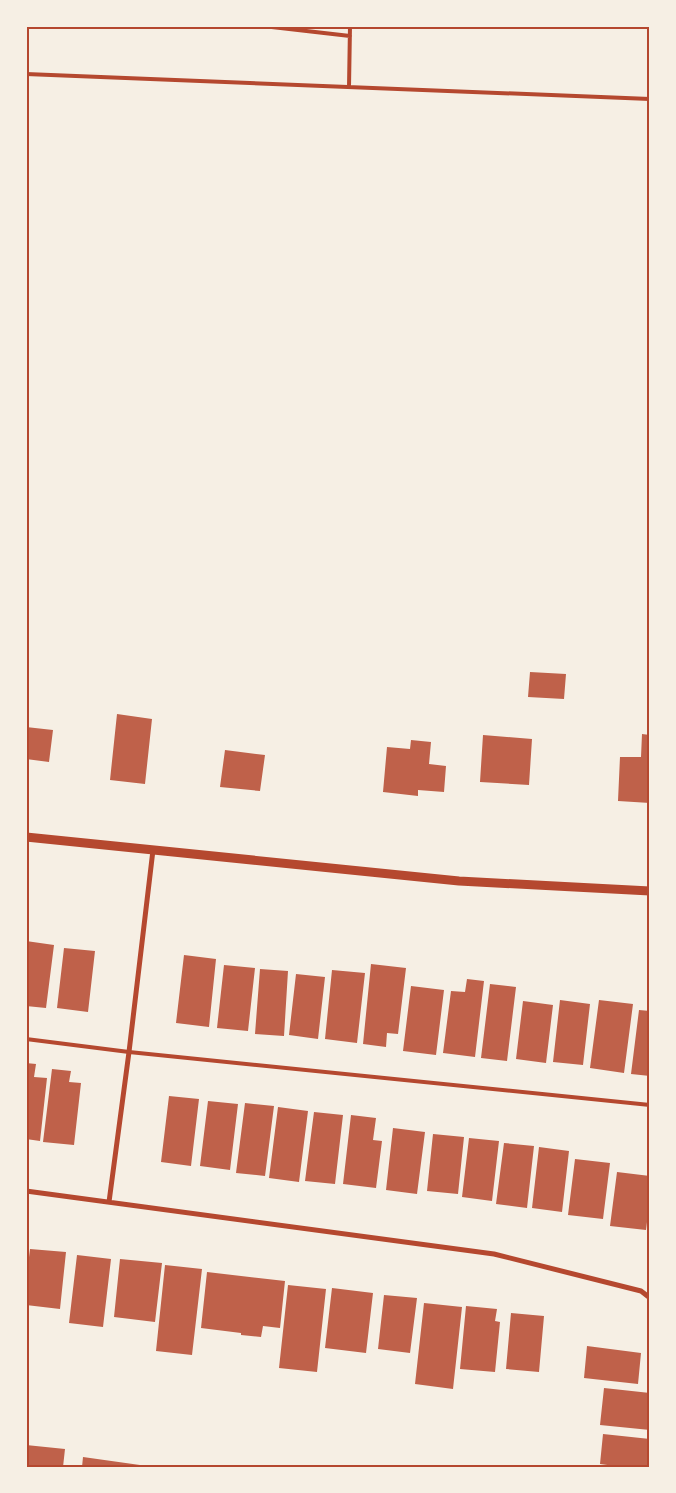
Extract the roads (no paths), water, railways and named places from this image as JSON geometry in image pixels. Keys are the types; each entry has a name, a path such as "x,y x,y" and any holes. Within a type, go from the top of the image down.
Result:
{"street":[{"path":"26,837 459,881 650,891"},
{"path":"109,1202 153,850"},
{"path":"26,1191 494,1254 641,1291 650,1298"}],"lane":[{"path":"263,26 350,36"},
{"path":"349,87 350,26"},
{"path":"26,74 650,99"},
{"path":"26,1039 129,1052 650,1105"}]}
